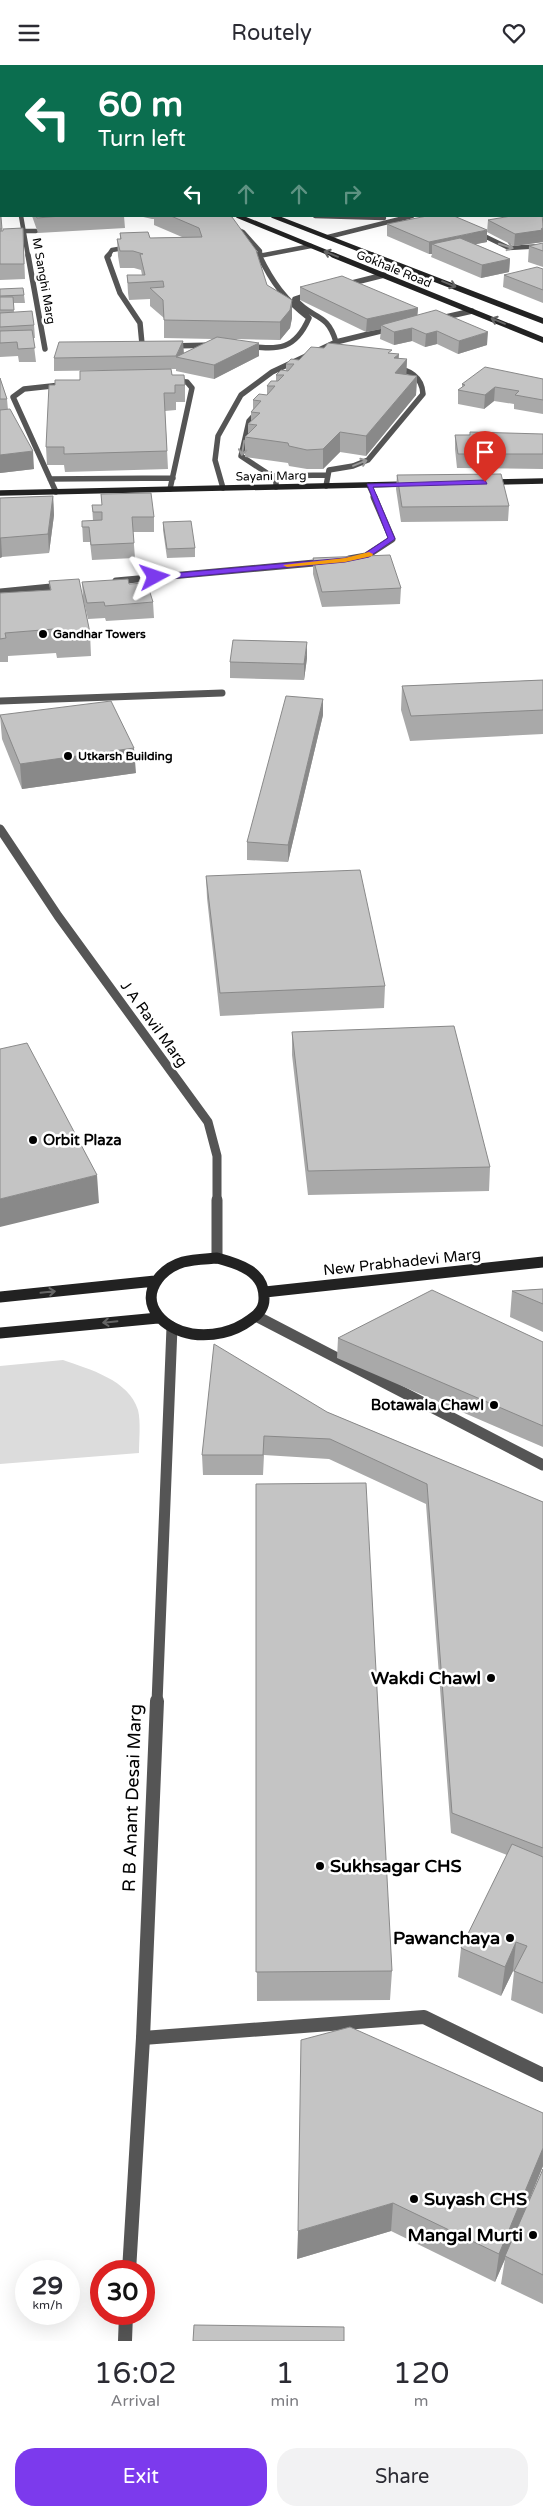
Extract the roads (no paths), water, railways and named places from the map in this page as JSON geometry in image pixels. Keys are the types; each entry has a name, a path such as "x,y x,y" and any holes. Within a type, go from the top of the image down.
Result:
{"main road":[{"name":"Gokhale Road","path":"240,217 543,340"},
{"name":"Gokhale Road","path":"276,217 543,321"},
{"path":"485,482 543,481"},
{"name":"Sayani Marg","path":"0,493 417,484"},
{"path":"198,1259 217,1259 234,1262 250,1269 260,1279 265,1292 264,1305 256,1316 244,1326 226,1332 207,1335 188,1333 172,1327 158,1318 152,1306 150,1293 155,1281 166,1271 180,1263 198,1259"},
{"name":"New Prabhadevi Marg","path":"265,1292 543,1262"},
{"path":"0,1297 155,1281"},
{"path":"0,1333 158,1318"}],"street":[{"name":"M Sanghi Marg","path":"21,217 45,349"},
{"path":"342,217 395,219"},
{"path":"328,237 406,217"},
{"path":"229,226 243,232 260,251 274,286 287,302 309,318 304,332 293,343 271,349 242,346"},
{"path":"471,229 509,249 543,246"},
{"path":"25,231 36,231"},
{"path":"135,246 112,249 106,257 122,297 139,317 143,328 142,344 156,347"},
{"path":"249,254 260,255 311,246"},
{"path":"333,288 384,275"},
{"path":"342,285 351,289"},
{"path":"324,290 295,299 326,319 333,328 336,342"},
{"path":"428,321 472,311"},
{"path":"223,489 214,460 218,436 242,395 272,372 336,342 403,326"},
{"path":"163,346 219,345"},
{"path":"301,367 311,362"},
{"path":"326,486 329,470 353,467 368,460 423,394 423,386 418,377 405,370 386,366"},
{"path":"170,381 188,383 192,388 170,489"},
{"path":"56,492 13,397 24,389 32,387 72,385"},
{"path":"264,404 249,421 242,456 276,479 276,487"},
{"path":"272,476 327,475"},
{"path":"50,479 172,478"},
{"path":"345,560 366,556 392,539 369,485"},
{"path":"110,582 335,561"},
{"path":"0,592 70,585"},
{"path":"0,701 222,693"},
{"name":"J A Ravil Marg","path":"0,829 58,916 208,1122 217,1156 217,1259"},
{"path":"256,1316 543,1465"},
{"name":"R B Anant Desai Marg","path":"130,2260 143,2038 172,1327"},
{"path":"143,2038 424,2017 543,2075"},
{"path":"125,2341 126,2325"}],"place":[{"name":"Gandhar Towers","path":"43,634"},
{"name":"Utkarsh Building","path":"68,756"},
{"name":"Orbit Plaza","path":"33,1140"},
{"name":"Botawala Chawl","path":"494,1405"},
{"name":"Wakdi Chawl","path":"491,1678"},
{"name":"Sukhsagar CHS","path":"320,1866"},
{"name":"Pawanchaya","path":"510,1938"},
{"name":"Suyash CHS","path":"414,2199"},
{"name":"Mangal Murti","path":"533,2235"}]}
